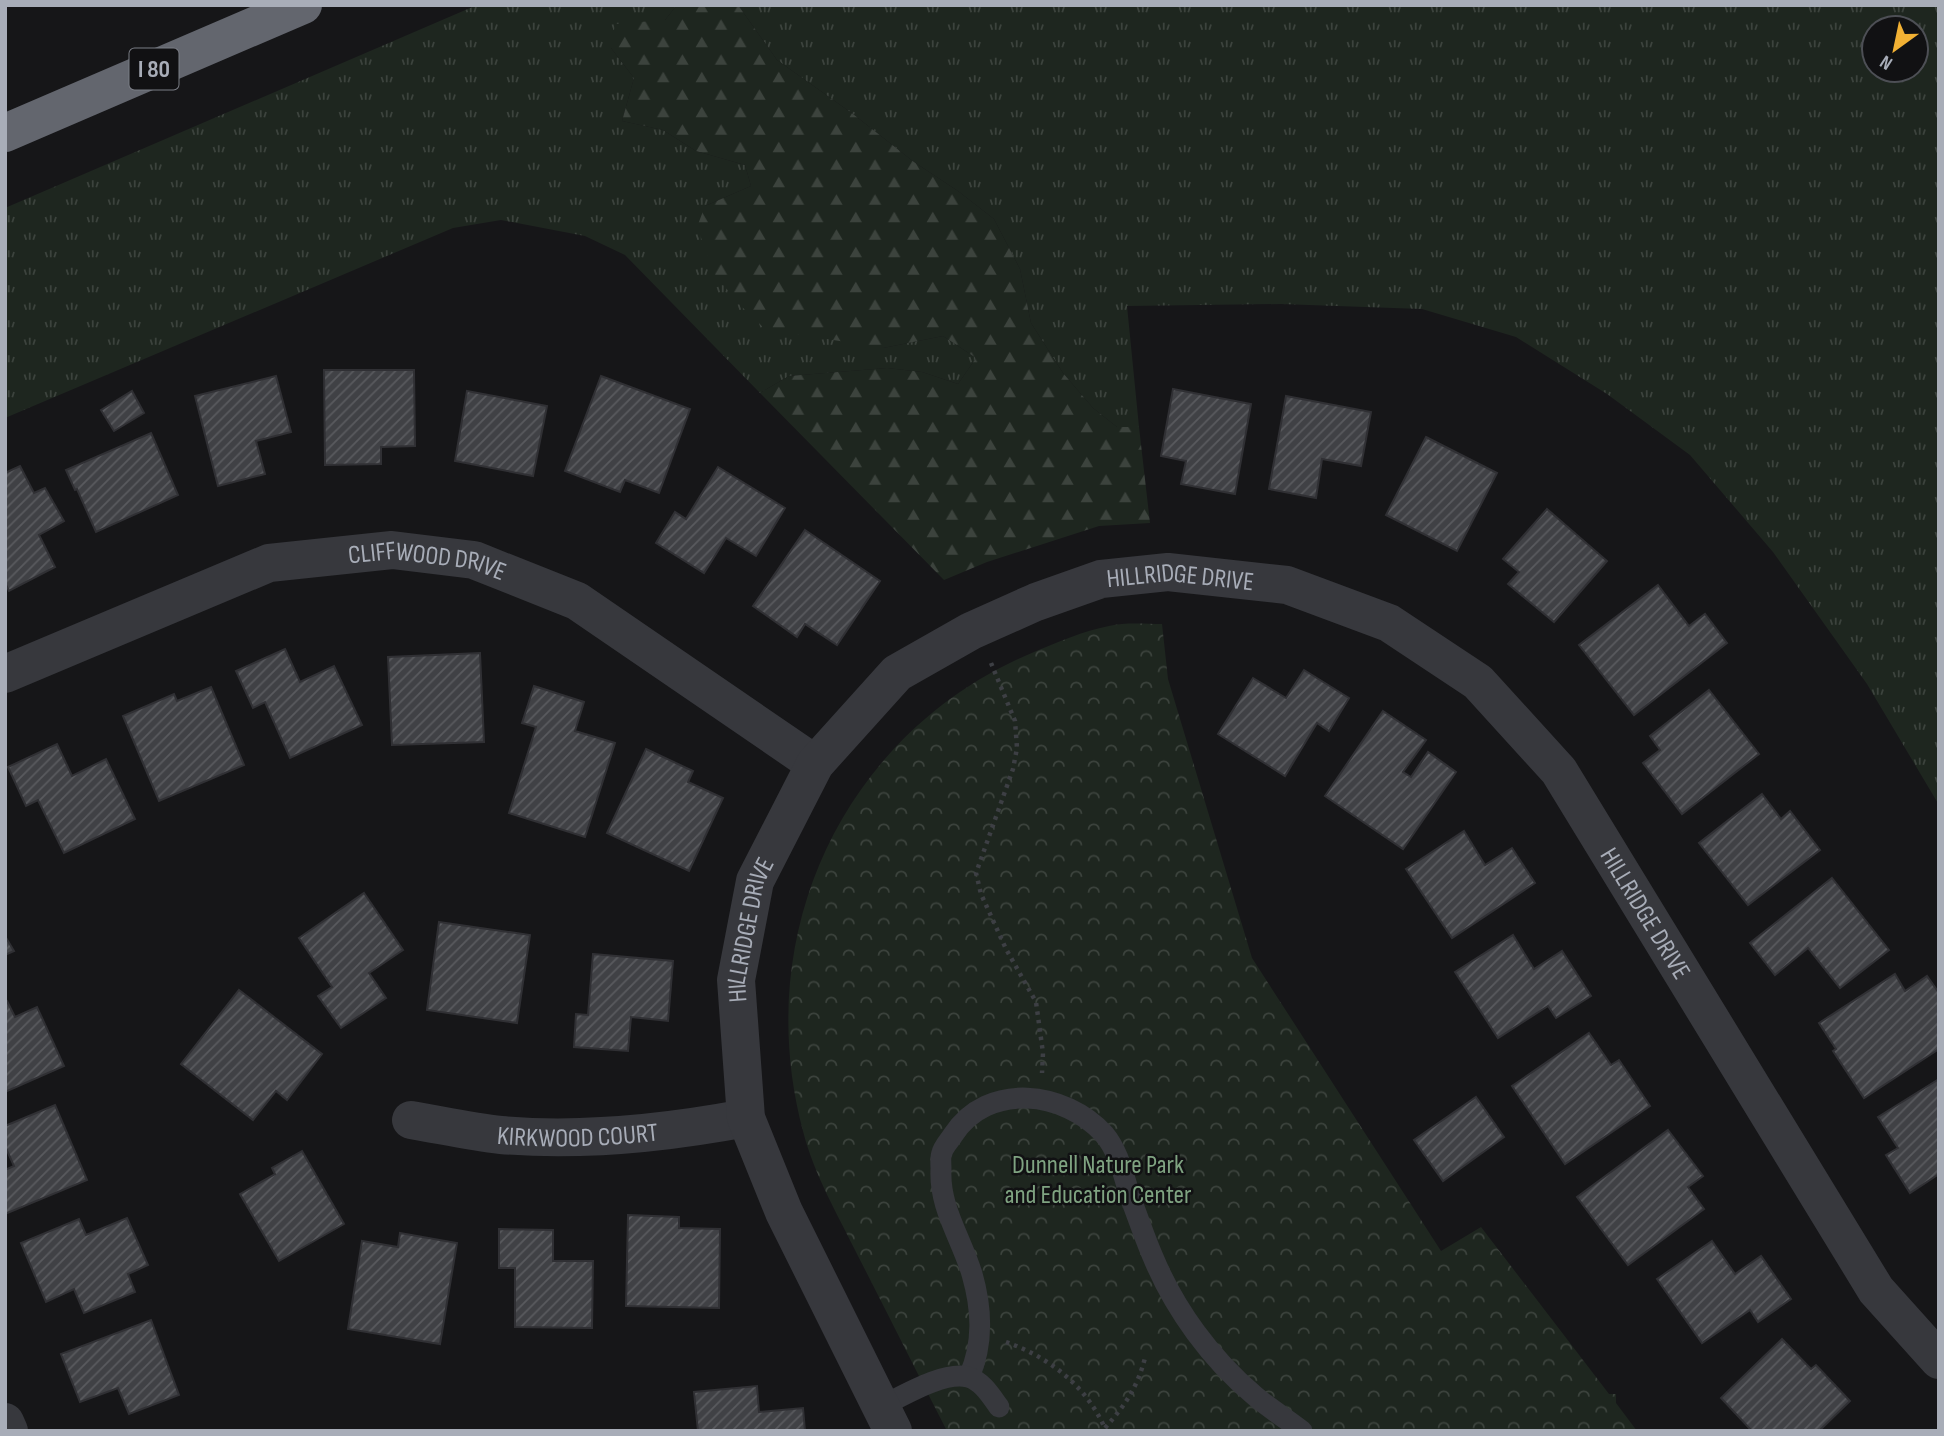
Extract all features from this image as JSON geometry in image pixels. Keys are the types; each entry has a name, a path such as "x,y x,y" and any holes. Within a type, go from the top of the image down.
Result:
{"highway":[{"name":"I 80","path":"5,133 303,5"}],"street":[{"name":"CLIFFWOOD DRIVE","path":"5,674 269,563 392,550 474,560 577,601 815,764"},
{"name":"HILLRIDGE DRIVE","path":"887,1419 784,1212 746,1118 736,980 755,881 815,764 897,673 971,631 1036,602 1101,579 1168,572 1287,585 1389,623 1478,681 1559,771 1877,1290 1939,1360"},
{"name":"KIRKWOOD COURT","path":"411,1120 501,1135 600,1136 696,1127 746,1118"},
{"path":"5,1422 9,1431"}],"lane":[{"path":"969,1377 976,1362 981,1339 979,1305 971,1272 948,1218 940,1185 942,1152 960,1124 985,1106 1015,1097 1042,1098 1082,1114 1105,1136 1120,1163 1153,1258 1177,1304 1212,1354 1255,1396 1302,1431"},
{"path":"887,1419 947,1376 969,1377 985,1387 999,1407"}],"path":[{"path":"971,631 993,667 1015,721 1017,747 1013,769 976,873 981,894 1006,949 1036,1002 1043,1053 1042,1098"},
{"path":"981,1339 1006,1342 1029,1350 1057,1368 1082,1391 1106,1429 1139,1383 1145,1358"}],"green space":[{"path":"477,5 677,5 665,20 611,48 634,78 622,121 663,130 696,151 745,165 751,186 705,206 883,348 943,336 976,358 958,384 922,372 887,368 789,376 760,393 625,255 585,236 501,220 453,228 5,418 5,208"},
{"path":"677,5 738,5 777,60 994,219 1020,269 1031,323 1063,373 1093,408 1117,427 1139,427 1150,523 1099,526 987,562 944,580 760,393 789,376 887,368 922,372 958,384 976,358 943,336 883,348 765,329 740,305 715,275 697,227 705,206 751,186 745,165 696,151 663,130 622,121 634,78 611,48 615,24 665,20"},
{"path":"738,5 1939,5 1939,805 1867,684 1773,552 1690,455 1607,394 1516,337 1422,309 1281,304 1127,306 1139,427 1117,427 1093,408 1063,373 1031,323 1020,269 994,219 777,60"},
{"name":"Dunnell Nature Park and Education Center","path":"1162,624 1168,679 1252,958 1441,1251 1481,1227 1609,1394 1616,1394 1616,1403 1637,1431 947,1431 827,1195 803,1131 790,1057 790,984 803,913 827,847 863,786 910,732 967,687 1034,652 1109,626"}],"building":[{"path":"324,370 414,370 415,446 381,447 381,464 325,465"},
{"path":"276,376 291,432 256,441 265,474 218,486 195,396"},
{"path":"601,376 690,409 659,493 625,480 620,492 565,471"},
{"path":"1173,389 1251,404 1235,494 1181,484 1186,461 1161,456"},
{"path":"132,391 144,413 114,431 101,410"},
{"path":"467,391 547,406 533,476 455,461"},
{"path":"1286,396 1371,412 1361,466 1322,459 1316,498 1269,489"},
{"path":"151,433 178,495 96,532 66,470"},
{"path":"1426,437 1497,473 1457,551 1386,515"},
{"path":"20,466 34,493 45,488 64,521 39,535 55,567 9,591 5,583 5,473"},
{"path":"718,467 785,508 756,556 726,538 704,573 656,543 675,512 686,519"},
{"path":"1547,509 1607,561 1554,622 1508,584 1519,572 1503,559"},
{"path":"805,530 880,581 837,645 805,624 797,637 753,606"},
{"path":"1658,585 1689,626 1705,614 1727,643 1634,715 1579,645"},
{"path":"285,649 300,682 334,666 362,725 290,758 265,702 253,708 236,671"},
{"path":"480,653 484,742 392,745 388,657"},
{"path":"1304,670 1349,698 1329,731 1317,723 1285,776 1218,734 1253,678 1286,698"},
{"path":"534,686 584,702 575,731 615,743 585,837 509,813 536,727 522,723"},
{"path":"211,687 244,765 159,801 123,716 174,694 177,701"},
{"path":"1709,690 1759,754 1682,814 1643,763 1660,750 1650,736"},
{"path":"1383,711 1426,740 1403,772 1411,777 1428,752 1456,772 1403,849 1325,796"},
{"path":"57,744 72,776 106,759 135,819 64,853 38,800 26,806 8,767"},
{"path":"646,749 693,771 688,782 723,798 689,871 607,833"},
{"path":"1762,794 1781,819 1790,811 1820,850 1748,905 1699,843"},
{"path":"1464,831 1485,865 1512,848 1535,883 1452,938 1406,869"},
{"path":"1832,878 1889,950 1840,988 1808,948 1775,975 1750,943"},
{"path":"364,893 403,950 369,973 386,998 341,1028 318,996 332,987 299,938"},
{"path":"439,922 530,935 517,1023 427,1010"},
{"path":"1513,935 1534,969 1562,951 1591,996 1556,1018 1548,1006 1498,1038 1455,972"},
{"path":"5,936 14,951 5,955"},
{"path":"593,954 673,961 668,1021 631,1017 628,1051 574,1047 576,1014 588,1015"},
{"path":"1895,974 1905,991 1927,976 1939,993 1939,1049 1864,1098 1833,1051 1836,1049 1819,1023"},
{"path":"239,990 322,1054 287,1100 276,1091 253,1120 181,1064"},
{"path":"7,1001 15,1017 37,1007 64,1066 5,1092 5,1002"},
{"path":"1589,1033 1611,1065 1619,1060 1650,1106 1565,1164 1512,1086"},
{"path":"1939,1079 1939,1174 1910,1193 1886,1155 1898,1148 1878,1117"},
{"path":"1476,1097 1504,1137 1443,1181 1414,1140"},
{"path":"55,1105 87,1180 5,1214 5,1170 14,1166 5,1146 5,1126"},
{"path":"1668,1130 1703,1176 1688,1187 1704,1209 1628,1265 1577,1197"},
{"path":"302,1151 344,1224 279,1261 240,1194 275,1174 272,1168"},
{"path":"628,1215 679,1217 679,1228 720,1229 719,1308 626,1306"},
{"path":"127,1218 148,1265 128,1274 135,1292 84,1313 74,1289 46,1302 21,1243 79,1219 86,1235"},
{"path":"499,1229 553,1230 553,1261 593,1261 592,1328 515,1327 515,1268 499,1268"},
{"path":"400,1233 457,1243 440,1344 348,1329 362,1241 398,1247"},
{"path":"1712,1241 1735,1274 1761,1256 1791,1299 1758,1322 1750,1310 1702,1343 1657,1279"},
{"path":"151,1320 179,1395 129,1414 118,1388 80,1402 61,1354"},
{"path":"1782,1339 1811,1369 1816,1365 1850,1401 1819,1431 1752,1431 1721,1398"},
{"path":"757,1386 759,1412 803,1408 805,1431 698,1431 694,1392"}]}
